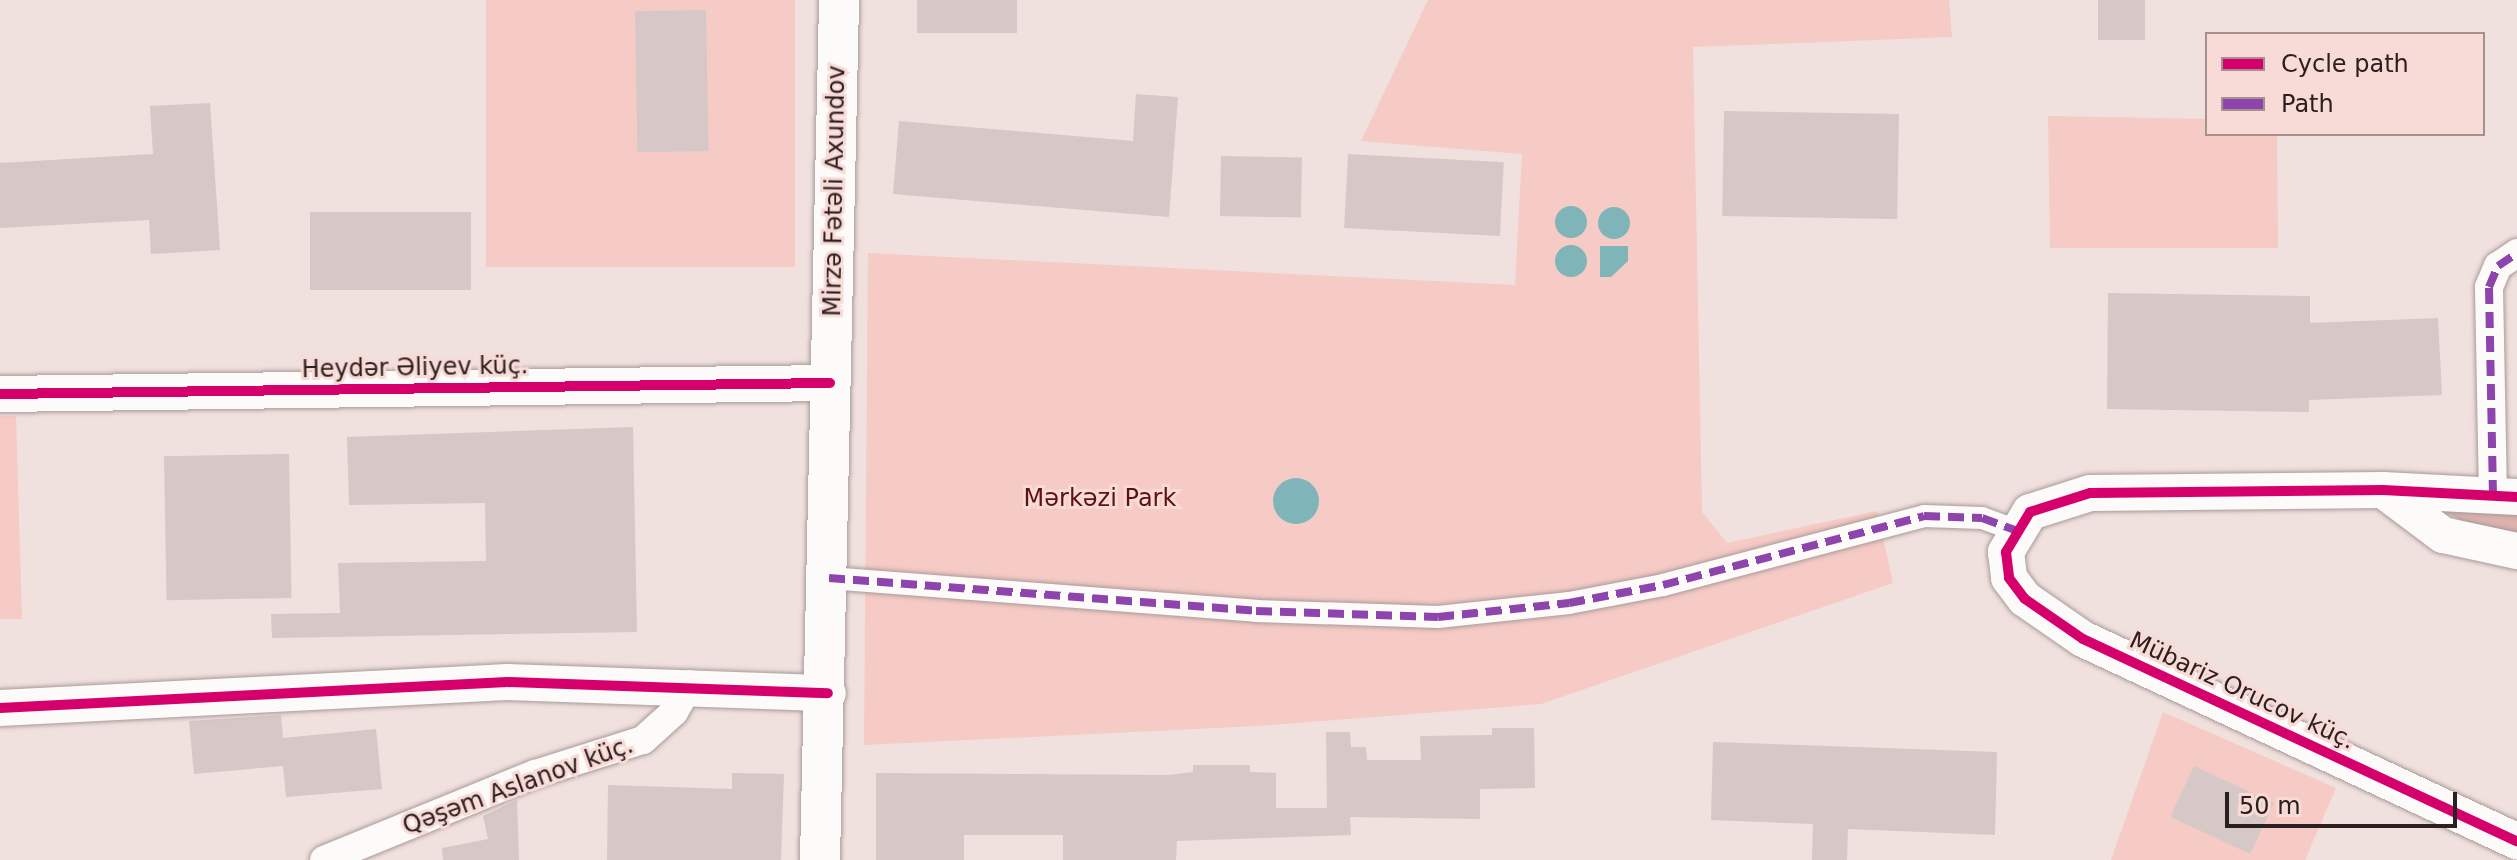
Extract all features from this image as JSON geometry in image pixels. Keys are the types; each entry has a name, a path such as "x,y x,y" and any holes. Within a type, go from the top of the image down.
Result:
{"main road":[{"name":"Mirzə Fətəli Axundov","path":"820,860 828,693 830,383 839,0"}],"street":[{"path":"829,578 1256,611 1438,617 1569,603 1690,579 1924,516 1982,518 2015,530 2030,512 2053,500 2090,493 2383,490 2505,496 2489,287 2498,266 2517,253"},
{"name":"Heydər Əliyev küç.","path":"0,394 830,383"},
{"path":"2383,490 2443,535 2517,551"},
{"name":"Mübariz Orucov küç.","path":"2015,530 2006,552 2009,578 2049,618 2517,841"},
{"path":"0,708 507,682 690,684 828,693"},
{"name":"Qəşəm Aslanov küç.","path":"324,860 524,778 643,740 674,712 690,684"}],"green space":[{"path":"486,0 795,0 795,267 486,267"},
{"name":"Mərkəzi Park","path":"1428,0 1949,0 1952,37 1693,47 1702,512 1727,543 1877,511 1893,583 1541,704 1256,726 864,745 868,253 1515,285 1522,154 1361,141"},
{"path":"2048,116 2205,119 2205,136 2277,136 2278,248 2050,248"},
{"path":"0,416 16,416 22,619 0,619"},
{"path":"2163,712 2336,788 2305,860 2111,860"}],"shaded area":[{"path":"2438,508 2517,510 2517,533 2482,532"}],"water":[{"path":"1571,206 1583,210 1587,222 1583,234 1571,238 1559,234 1555,222 1559,210"},
{"path":"1614,207 1626,211 1630,223 1626,235 1614,239 1602,235 1598,223 1602,211"},
{"path":"1571,245 1583,249 1587,261 1583,273 1571,277 1559,273 1555,261 1559,249"},
{"path":"1600,246 1628,246 1628,261 1611,277 1600,277"},
{"path":"1296,478 1312,485 1319,501 1312,517 1296,524 1280,517 1273,501 1280,485"}],"building":[{"path":"917,0 1017,0 1017,33 917,33"},
{"path":"2098,0 2145,0 2145,40 2098,40"},
{"path":"706,10 708,151 637,152 635,11"},
{"path":"1136,94 1178,97 1169,217 893,194 899,121 1133,141"},
{"path":"210,103 220,250 151,254 149,220 0,228 0,163 153,154 150,106"},
{"path":"1724,111 1899,114 1897,219 1722,216"},
{"path":"1348,154 1504,162 1500,236 1344,228"},
{"path":"1221,156 1302,157 1301,217 1220,216"},
{"path":"310,212 471,212 471,290 310,290"},
{"path":"2108,293 2310,296 2310,323 2438,318 2442,395 2309,400 2309,412 2107,409"},
{"path":"633,427 637,632 272,638 271,614 340,613 338,563 486,561 485,503 349,505 347,437"},
{"path":"289,454 292,598 167,600 164,456"},
{"path":"281,715 283,738 376,729 382,789 286,797 283,766 194,774 189,721"},
{"path":"1492,728 1534,728 1535,788 1480,789 1480,819 1350,817 1351,835 1177,841 1176,860 1063,860 1063,835 964,835 964,860 876,860 876,773 1169,775 1193,772 1193,765 1250,765 1250,772 1276,773 1276,808 1327,808 1326,732 1350,732 1351,747 1366,747 1367,760 1421,760 1420,736 1492,735"},
{"path":"1713,742 1997,752 1995,835 1848,829 1847,860 1812,860 1813,824 1711,820"},
{"path":"2194,766 2274,803 2250,854 2170,817"},
{"path":"732,773 784,774 781,860 607,860 608,785 732,789"},
{"path":"517,800 519,860 443,860 442,848 488,839 483,816"}],"marked path":[{"path":"2493,496 2489,287 2498,266 2517,253"},
{"path":"829,578 1256,611 1438,617 1569,603 1663,585 1924,516 1982,518 2015,530"}],"cycle path":[{"path":"0,394 830,383"},
{"path":"2517,497 2383,490 2090,493 2030,512 2006,552 2009,578 2025,599 2083,639 2517,841"},
{"path":"0,708 507,682 828,693"}]}
